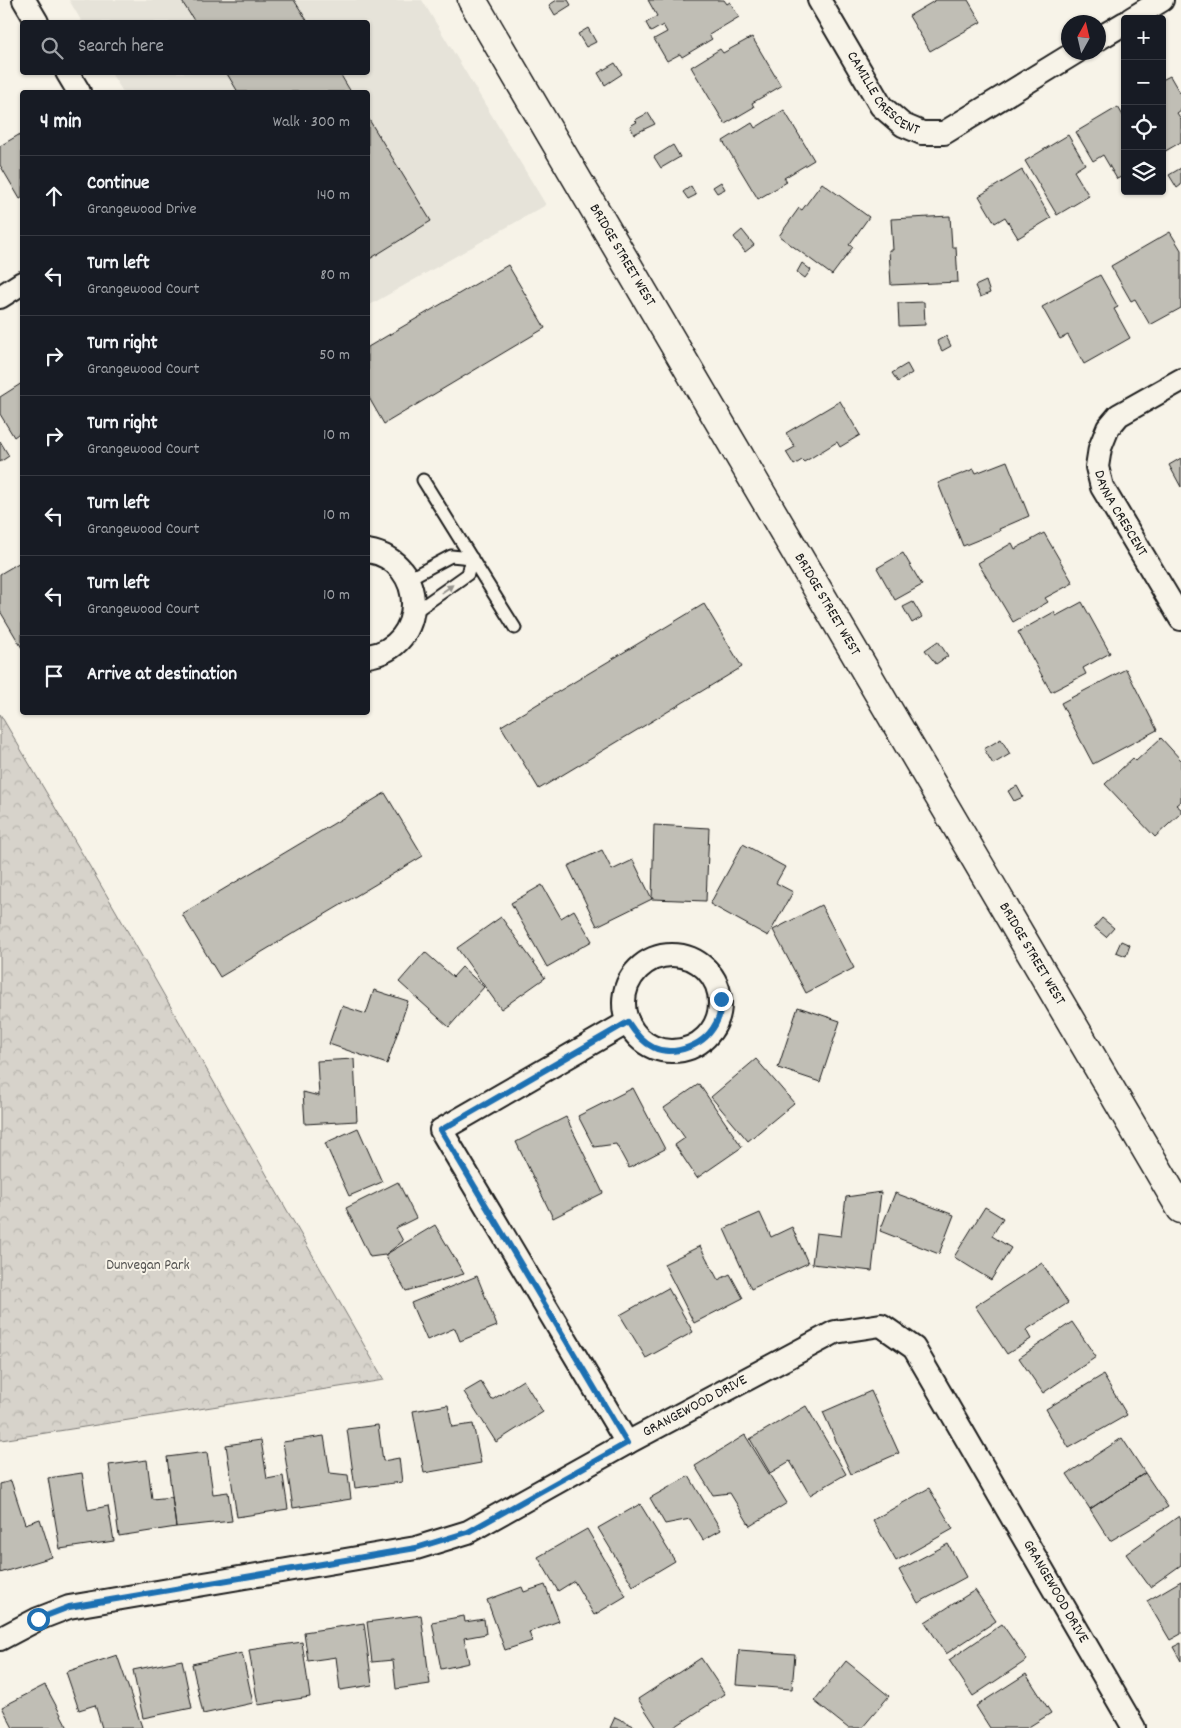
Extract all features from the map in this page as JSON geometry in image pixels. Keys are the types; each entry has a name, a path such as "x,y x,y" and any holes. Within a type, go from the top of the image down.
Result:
{"main road":[{"name":"BRIDGE STREET WEST","path":"472,0 1181,1209"}],"street":[{"path":"24,0 36,20"},
{"name":"CAMILLE CRESCENT","path":"819,0 881,106 903,125 922,133 944,133 1063,60"},
{"path":"1138,15 1162,0"},
{"path":"1106,34 1121,25"},
{"path":"70,75 79,90"},
{"path":"0,297 20,284"},
{"name":"DAYNA CRESCENT","path":"1181,380 1119,415 1108,428 1100,448 1097,467 1102,486 1181,619"},
{"path":"370,551 378,552 394,562 408,579 414,597 413,613 407,630 392,646 370,656"},
{"path":"683,956 699,963 706,968 716,982 721,999 719,1016 712,1031 700,1043 677,1052 660,1051 636,1036 628,1022 625,1013 624,996 630,980 645,964 660,957 683,956"},
{"path":"627,1443 441,1130 628,1022"},
{"name":"GRANGEWOOD DRIVE","path":"0,1640 38,1619 69,1607 416,1548 468,1532 627,1443 835,1332 881,1325 914,1348 1134,1728"}],"lane":[{"path":"423,480 515,628"},
{"path":"408,579 451,556 472,558"},
{"path":"413,613 468,574 472,558"}],"shaded area":[{"path":"69,0 422,0 546,205 370,305 370,90 122,90 112,75 370,75 370,20 81,20"}],"green space":[{"name":"Dunvegan Park","path":"0,714 116,911 384,1380 1,1440"}],"building":[{"path":"181,0 294,0 307,20 194,20"},
{"path":"557,0 568,0 571,5 555,15 549,5"},
{"path":"648,0 724,0 727,4 730,2 739,17 709,35 712,39 682,57 680,54 667,61 654,39 667,32 663,25 651,32 646,23 657,16"},
{"path":"936,0 968,0 981,22 930,51 909,16"},
{"path":"588,28 596,42 586,47 578,34"},
{"path":"752,37 781,86 752,103 754,107 725,124 691,67 720,49 723,53"},
{"path":"615,63 622,74 605,85 598,73"},
{"path":"228,75 341,75 350,90 237,90"},
{"path":"1170,76 1181,95 1181,110 1177,113 1181,119 1181,142 1166,151 1166,105 1166,78"},
{"path":"1118,107 1121,112 1121,177 1117,179 1103,155 1093,161 1076,132"},
{"path":"784,110 814,160 784,178 787,182 758,199 723,141 752,123 755,128"},
{"path":"648,113 655,124 634,134 630,126 637,122 635,120"},
{"path":"370,121 431,221 370,259"},
{"path":"20,134 20,199 0,165 0,146"},
{"path":"1068,135 1085,164 1074,171 1089,196 1057,215 1025,161"},
{"path":"673,145 680,157 661,168 654,157"},
{"path":"1181,168 1181,185 1177,188 1169,175"},
{"path":"1022,170 1051,218 1018,238 1005,217 995,223 979,196"},
{"path":"721,182 725,189 717,193 713,187"},
{"path":"822,183 869,217 849,245 853,247 832,275 779,236 799,208 802,210"},
{"path":"691,186 696,195 688,199 683,192"},
{"path":"950,216 952,247 956,247 958,282 891,285 889,250 893,250 891,219"},
{"path":"742,230 754,245 745,252 734,237"},
{"path":"1170,232 1181,250 1181,308 1150,325 1135,299 1131,301 1111,266"},
{"path":"802,263 811,270 805,278 797,272"},
{"path":"508,265 545,328 384,424 370,400 370,346"},
{"path":"1100,275 1118,307 1114,309 1130,338 1084,364 1068,335 1060,339 1042,307"},
{"path":"986,281 990,293 980,297 975,286"},
{"path":"924,302 925,325 899,326 898,303"},
{"path":"946,336 951,346 942,351 937,341"},
{"path":"907,364 912,373 898,382 892,373"},
{"path":"20,384 20,432 14,437 0,414 0,397"},
{"path":"840,401 860,435 840,447 837,442 804,462 802,460 794,465 786,452 795,447 786,433"},
{"path":"0,441 9,456 0,462"},
{"path":"1181,458 1181,487 1169,465"},
{"path":"1007,461 1029,516 999,529 1000,531 963,546 938,483 974,469 976,473"},
{"path":"1044,533 1073,583 1045,598 1048,602 1013,622 978,563 1012,543 1015,549"},
{"path":"903,553 922,585 895,600 877,568"},
{"path":"20,562 20,645 0,611 0,574"},
{"path":"913,602 922,617 912,623 903,607"},
{"path":"1082,602 1110,653 1083,668 1086,674 1051,692 1018,632 1054,612 1056,616"},
{"path":"704,604 742,667 539,789 501,726"},
{"path":"938,641 948,656 936,664 925,650"},
{"path":"1126,669 1157,730 1093,764 1061,703"},
{"path":"1161,738 1181,760 1181,801 1176,805 1181,809 1181,813 1155,837 1105,784 1133,758 1136,761"},
{"path":"1001,739 1010,754 993,764 984,749"},
{"path":"1017,786 1023,797 1014,801 1008,791"},
{"path":"385,793 423,856 220,977 182,914"},
{"path":"654,825 709,828 706,901 652,899"},
{"path":"743,844 785,867 776,883 793,892 768,936 710,904"},
{"path":"602,850 612,870 633,860 652,899 597,926 568,866"},
{"path":"542,885 561,918 574,910 592,941 547,967 511,903"},
{"path":"821,905 854,968 806,993 773,930"},
{"path":"501,917 545,978 501,1009 457,948"},
{"path":"1102,918 1114,928 1106,937 1094,927"},
{"path":"1121,941 1130,945 1126,956 1116,952"},
{"path":"425,952 453,977 462,967 484,987 449,1027 399,982"},
{"path":"374,990 408,1001 387,1064 329,1044 342,1006 366,1014"},
{"path":"798,1007 840,1021 820,1082 778,1068"},
{"path":"354,1059 357,1121 305,1124 303,1092 319,1096 317,1061"},
{"path":"756,1059 794,1103 748,1141 711,1097"},
{"path":"699,1084 742,1147 697,1178 675,1145 685,1138 664,1108"},
{"path":"633,1088 665,1149 629,1168 616,1144 594,1147 578,1116"},
{"path":"566,1117 603,1193 553,1218 516,1142"},
{"path":"358,1128 382,1182 349,1196 325,1143"},
{"path":"398,1182 416,1218 396,1228 403,1241 385,1255 370,1257 346,1208"},
{"path":"881,1192 872,1271 812,1264 816,1233 841,1236 846,1197"},
{"path":"895,1193 954,1215 939,1254 880,1231"},
{"path":"985,1207 1003,1218 992,1236 1011,1248 991,1280 954,1257"},
{"path":"760,1213 771,1237 792,1227 808,1263 751,1289 724,1229"},
{"path":"435,1225 464,1274 406,1291 385,1255"},
{"path":"700,1246 718,1280 730,1274 743,1298 694,1323 664,1264"},
{"path":"1042,1263 1068,1303 1026,1330 1031,1339 1007,1354 975,1306"},
{"path":"477,1276 497,1326 460,1341 455,1328 427,1340 411,1303"},
{"path":"668,1288 693,1332 646,1358 620,1315"},
{"path":"1072,1322 1096,1357 1043,1393 1019,1358"},
{"path":"1103,1375 1127,1415 1069,1448 1046,1409"},
{"path":"523,1380 543,1412 496,1442 464,1392 481,1382 492,1400"},
{"path":"871,1391 899,1453 851,1474 823,1412"},
{"path":"448,1405 452,1427 473,1424 481,1463 424,1473 413,1411"},
{"path":"806,1406 846,1474 810,1495 790,1461 770,1473 750,1439"},
{"path":"378,1425 383,1461 399,1458 402,1482 355,1488 347,1429"},
{"path":"745,1435 787,1503 750,1526 730,1493 713,1495 695,1466"},
{"path":"324,1436 330,1473 348,1475 351,1499 293,1508 283,1442"},
{"path":"1122,1438 1145,1473 1090,1509 1067,1474"},
{"path":"261,1440 267,1479 283,1476 288,1509 237,1517 226,1445"},
{"path":"207,1452 213,1494 228,1492 232,1521 176,1527 167,1457"},
{"path":"147,1460 152,1499 172,1497 176,1527 119,1536 109,1465"},
{"path":"82,1473 88,1510 108,1506 114,1541 60,1549 48,1478"},
{"path":"1145,1473 1168,1507 1110,1541 1090,1509"},
{"path":"689,1476 721,1530 703,1540 690,1519 665,1524 650,1498"},
{"path":"11,1481 25,1524 40,1519 52,1557 0,1573 0,1484"},
{"path":"929,1488 953,1529 896,1561 873,1520"},
{"path":"640,1504 675,1561 633,1586 598,1528"},
{"path":"1179,1516 1181,1520 1181,1565 1150,1587 1126,1554"},
{"path":"587,1529 626,1596 594,1615 574,1581 558,1591 538,1557"},
{"path":"948,1544 966,1577 918,1603 899,1570"},
{"path":"1181,1581 1181,1634 1170,1640 1147,1601"},
{"path":"545,1585 559,1621 529,1632 532,1641 505,1650 487,1600 522,1587 524,1592"},
{"path":"975,1590 996,1621 946,1654 925,1622"},
{"path":"421,1615 430,1684 396,1689 393,1660 372,1662 367,1622"},
{"path":"464,1616 465,1622 484,1619 486,1634 464,1638 469,1663 441,1669 432,1622"},
{"path":"364,1623 372,1685 340,1690 336,1657 308,1661 304,1632"},
{"path":"1002,1624 1027,1660 973,1696 949,1660"},
{"path":"302,1642 310,1697 258,1705 249,1650"},
{"path":"1181,1643 1181,1661 1173,1647"},
{"path":"739,1650 795,1654 792,1689 736,1685"},
{"path":"242,1653 253,1703 203,1714 192,1664"},
{"path":"117,1655 142,1727 140,1728 102,1728 95,1705 79,1710 66,1672"},
{"path":"701,1658 725,1694 673,1728 657,1728 638,1699"},
{"path":"182,1660 192,1708 143,1718 133,1670"},
{"path":"846,1661 889,1696 862,1728 848,1728 814,1701"},
{"path":"1026,1674 1051,1713 1027,1728 990,1728 976,1706"},
{"path":"45,1685 68,1728 13,1728 2,1707"},
{"path":"615,1717 638,1728 610,1728"}],"route":[{"path":"38,1619 69,1607 416,1548 468,1532 627,1443 441,1130 628,1022 636,1036 660,1051 677,1052 700,1043 712,1031 719,1016 721,999"}]}
